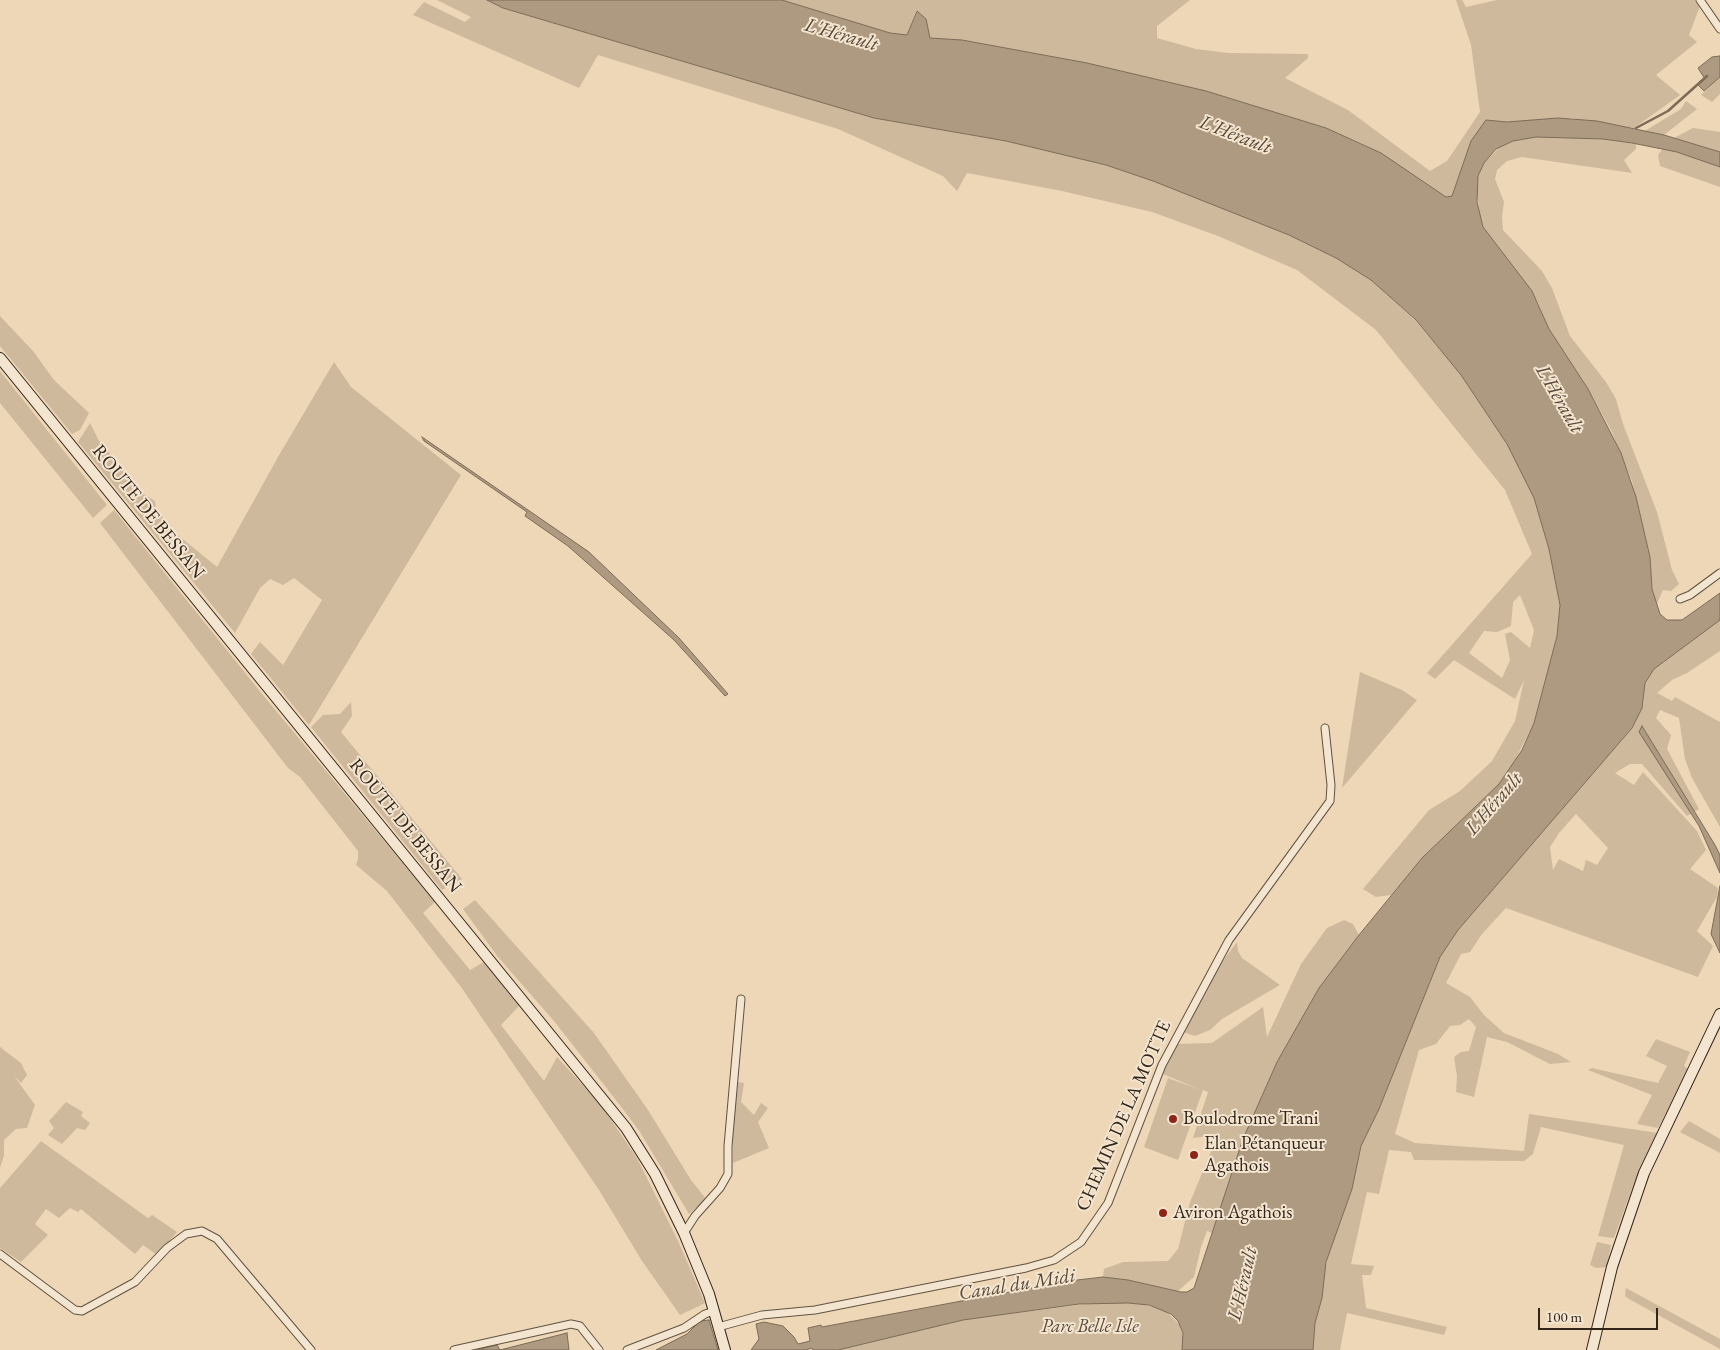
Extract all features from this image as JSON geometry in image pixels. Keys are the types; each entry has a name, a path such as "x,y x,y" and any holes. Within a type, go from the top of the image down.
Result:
{"main road":[{"name":"ROUTE DE BESSAN","path":"3,362 533,1011 626,1128 655,1174 683,1230 714,1311 725,1350"},
{"path":"1592,1350 1612,1267 1644,1173 1720,1014"}],"street":[{"path":"1700,0 1720,29"},
{"path":"1680,598 1690,595 1720,573"},
{"name":"CHEMIN DE LA MOTTE","path":"718,1327 762,1314 815,1310 1034,1266 1064,1255 1081,1242 1108,1203 1162,1065 1229,940 1330,802 1332,785 1325,728"},
{"path":"683,1230 720,1188 728,1174 741,999"},
{"path":"0,1254 75,1310 82,1310 135,1282 167,1248 186,1234 202,1231 217,1239 311,1350"},
{"path":"627,1350 684,1328 705,1314 714,1311"},
{"path":"454,1350 571,1324 580,1326 599,1350"}],"green space":[{"path":"437,0 487,0 503,8 874,118 1006,141 1106,165 1153,181 1289,235 1336,258 1371,280 1416,321 1461,375 1476,397 1507,444 1534,498 1549,549 1560,605 1557,636 1534,723 1512,766 1499,784 1422,858 1391,895 1376,897 1363,889 1429,810 1460,791 1492,761 1515,721 1524,680 1515,699 1454,660 1435,679 1427,673 1532,554 1505,490 1376,330 1297,270 1218,236 1152,212 1062,191 967,173 957,191 943,176 838,129 598,55 579,88 413,15 424,2 465,22 471,17","holes":["1520,595 1534,630 1530,648 1511,632 1505,634 1510,660 1502,678 1469,653 1484,631 1497,632 1511,626 1513,602"]},
{"path":"782,0 1190,0 1157,26 1157,38 1196,49 1228,53 1308,54 1308,58 1285,78 1348,110 1430,171 1447,161 1480,112 1471,45 1456,0 1462,0 1466,7 1497,0 1695,0 1700,6 1689,35 1697,42 1656,75 1680,95 1634,128 1569,118 1507,122 1486,120 1463,164 1452,196 1446,197 1375,150 1326,128 1206,91 1087,63 962,40 930,38 926,19 916,11 907,35 890,33"},
{"path":"1720,77 1720,94 1712,102 1701,95"},
{"path":"1686,101 1697,109 1664,135 1643,132 1681,109"},
{"path":"1693,128 1720,132 1720,152 1674,138"},
{"path":"1536,137 1603,139 1636,144 1636,149 1624,160 1632,173 1522,157 1507,161 1497,170 1495,179 1504,202 1503,230 1542,271 1552,288 1570,336 1606,382 1616,399 1623,424 1657,512 1672,570 1679,584 1671,591 1663,590 1656,606 1652,589 1650,556 1632,481 1611,430 1588,389 1549,329 1538,302 1483,228 1477,193 1478,177 1484,163 1501,146 1513,141"},
{"path":"1665,146 1720,167 1720,187 1660,166 1658,155"},
{"path":"0,316 33,351 54,380 89,413 80,430 72,434 0,346"},
{"path":"334,362 351,387 461,475 309,725 251,654 260,642 283,665 322,600 294,578 283,585 270,579 260,588 235,633 78,442 90,423 98,439 131,480 142,493 155,501 156,508 173,531 217,567 278,457"},
{"path":"0,371 107,505 93,518 0,403"},
{"path":"114,510 267,700 435,902 423,913 470,970 484,962 520,1005 501,1025 544,1081 557,1057 601,1105 637,1158 679,1243 705,1303 680,1315 642,1261 599,1190 461,987 387,891 356,865 358,851 300,777 288,768 100,523"},
{"path":"1720,620 1720,651 1687,673 1672,680 1657,693 1672,701 1675,697 1720,722 1720,827 1692,778 1685,759 1679,718 1660,710 1656,718 1671,735 1667,749 1699,809 1687,816 1642,764 1630,764 1615,773 1634,785 1643,772 1697,831 1706,850 1690,869 1718,888 1717,897 1697,931 1713,946 1698,977 1506,908 1482,934 1470,952 1461,954 1446,983 1470,997 1484,1015 1504,1033 1558,1054 1571,1062 1550,1064 1507,1042 1487,1037 1474,1097 1456,1092 1457,1076 1454,1057 1461,1052 1469,1051 1476,1027 1469,1019 1460,1025 1450,1026 1436,1044 1419,1050 1395,1134 1415,1143 1524,1151 1529,1114 1658,1133 1634,1183 1614,1238 1598,1236 1624,1145 1541,1127 1533,1154 1524,1161 1414,1160 1411,1152 1389,1150 1379,1194 1367,1192 1351,1264 1374,1266 1371,1275 1362,1275 1366,1308 1447,1327 1444,1335 1347,1313 1340,1350 1313,1350 1315,1323 1322,1298 1326,1262 1352,1189 1361,1146 1379,1109 1440,957 1458,930 1632,728 1643,703 1645,683 1654,669","holes":["1576,814 1608,848 1597,865 1586,860 1583,871 1559,859 1553,870 1550,847 1559,833"]},
{"path":"1360,672 1402,690 1417,700 1342,788"},
{"path":"351,702 352,716 341,732 462,879 442,890 311,727 323,715 340,714"},
{"path":"475,900 594,1033 648,1110 691,1180 706,1199 689,1214 640,1132 554,1021 498,957 463,909"},
{"path":"1344,920 1353,924 1359,935 1319,988 1277,1062 1243,1140 1212,1233 1207,1231 1194,1277 1178,1291 1128,1280 1103,1277 1104,1269 1123,1262 1168,1261 1178,1249 1190,1202 1218,1135 1193,1138 1208,1092 1203,1090 1178,1160 1144,1147 1168,1078 1201,1090 1163,1074 1175,1044 1212,1043 1263,1007 1267,1037 1301,964 1327,928"},
{"path":"1237,942 1238,951 1242,958 1280,985 1222,1019 1210,1030 1195,1036 1182,1032 1217,969"},
{"path":"1656,1039 1690,1052 1684,1066 1689,1070 1658,1128 1637,1124 1652,1095 1588,1070 1592,1068 1658,1083 1667,1066 1646,1056"},
{"path":"0,1047 21,1063 27,1075 21,1083 14,1076 35,1105 27,1128 16,1129 4,1140 4,1155 0,1168"},
{"path":"738,1082 744,1083 741,1102 754,1115 761,1103 768,1108 758,1122 769,1148 733,1163 733,1123"},
{"path":"66,1102 83,1112 81,1116 90,1123 85,1130 77,1128 62,1144 48,1135 54,1128 49,1121"},
{"path":"1689,1121 1720,1139 1720,1153 1680,1132"},
{"path":"41,1141 148,1218 152,1215 177,1232 157,1255 143,1245 135,1254 81,1209 78,1212 70,1208 59,1218 46,1209 35,1224 48,1235 21,1262 0,1248 0,1188"},
{"path":"1597,1242 1611,1245 1607,1267 1596,1268 1590,1265"},
{"path":"1626,1288 1720,1339 1720,1349 1629,1299 1625,1296"},
{"name":"Parc Belle Isle","path":"1094,1303 1139,1303 1166,1311 1180,1325 1184,1339 1182,1350 838,1350 961,1320"}],"water":[{"name":"L'Hérault","path":"487,0 782,0 890,33 907,35 917,11 926,19 930,38 962,40 1087,63 1206,91 1326,128 1381,153 1446,197 1452,196 1471,141 1486,120 1507,122 1558,118 1597,121 1664,135 1720,152 1720,167 1677,152 1632,143 1603,139 1536,137 1513,141 1496,149 1484,163 1478,176 1477,202 1483,227 1532,291 1549,329 1588,389 1621,453 1636,497 1650,557 1652,589 1660,614 1667,620 1682,620 1720,593 1720,620 1654,669 1645,683 1642,708 1632,728 1458,930 1440,957 1379,1109 1361,1146 1352,1189 1326,1262 1322,1298 1315,1323 1313,1350 1182,1350 1183,1333 1178,1321 1171,1314 1149,1305 1128,1303 1079,1304 963,1320 838,1350 813,1350 812,1348 806,1350 751,1350 759,1339 756,1324 764,1322 783,1326 798,1344 810,1341 808,1328 1069,1281 1103,1277 1128,1280 1181,1292 1187,1292 1194,1288 1243,1139 1277,1062 1319,988 1359,935 1422,858 1499,784 1522,750 1534,723 1557,636 1560,605 1549,549 1534,498 1507,444 1461,375 1416,320 1371,280 1336,258 1289,235 1153,181 1106,165 1006,141 874,118 503,8"},
{"path":"1720,56 1720,77 1704,91 1698,85 1705,79 1698,68 1712,57"},
{"path":"422,437 589,552 679,638 728,694 725,696 674,640 568,546 525,516 527,512 424,441"},
{"path":"1642,726 1715,845 1720,855 1720,873 1699,826 1639,732"},
{"path":"1720,886 1720,953 1711,934"},
{"path":"709,1320 718,1350 656,1350 687,1334 700,1321"},
{"path":"567,1333 569,1350 500,1350"},
{"path":"497,1345 500,1350 476,1350"}],"waterway":[{"path":"1636,128 1668,111 1707,76"}],"place":[{"name":"Boulodrome Trani","path":"1173,1119"},
{"name":"Elan Pétanqueur Agathois","path":"1194,1155"},
{"name":"Aviron Agathois","path":"1163,1213"}],"water label":[{"name":"Canal du Midi","path":"1017,1285"}]}
